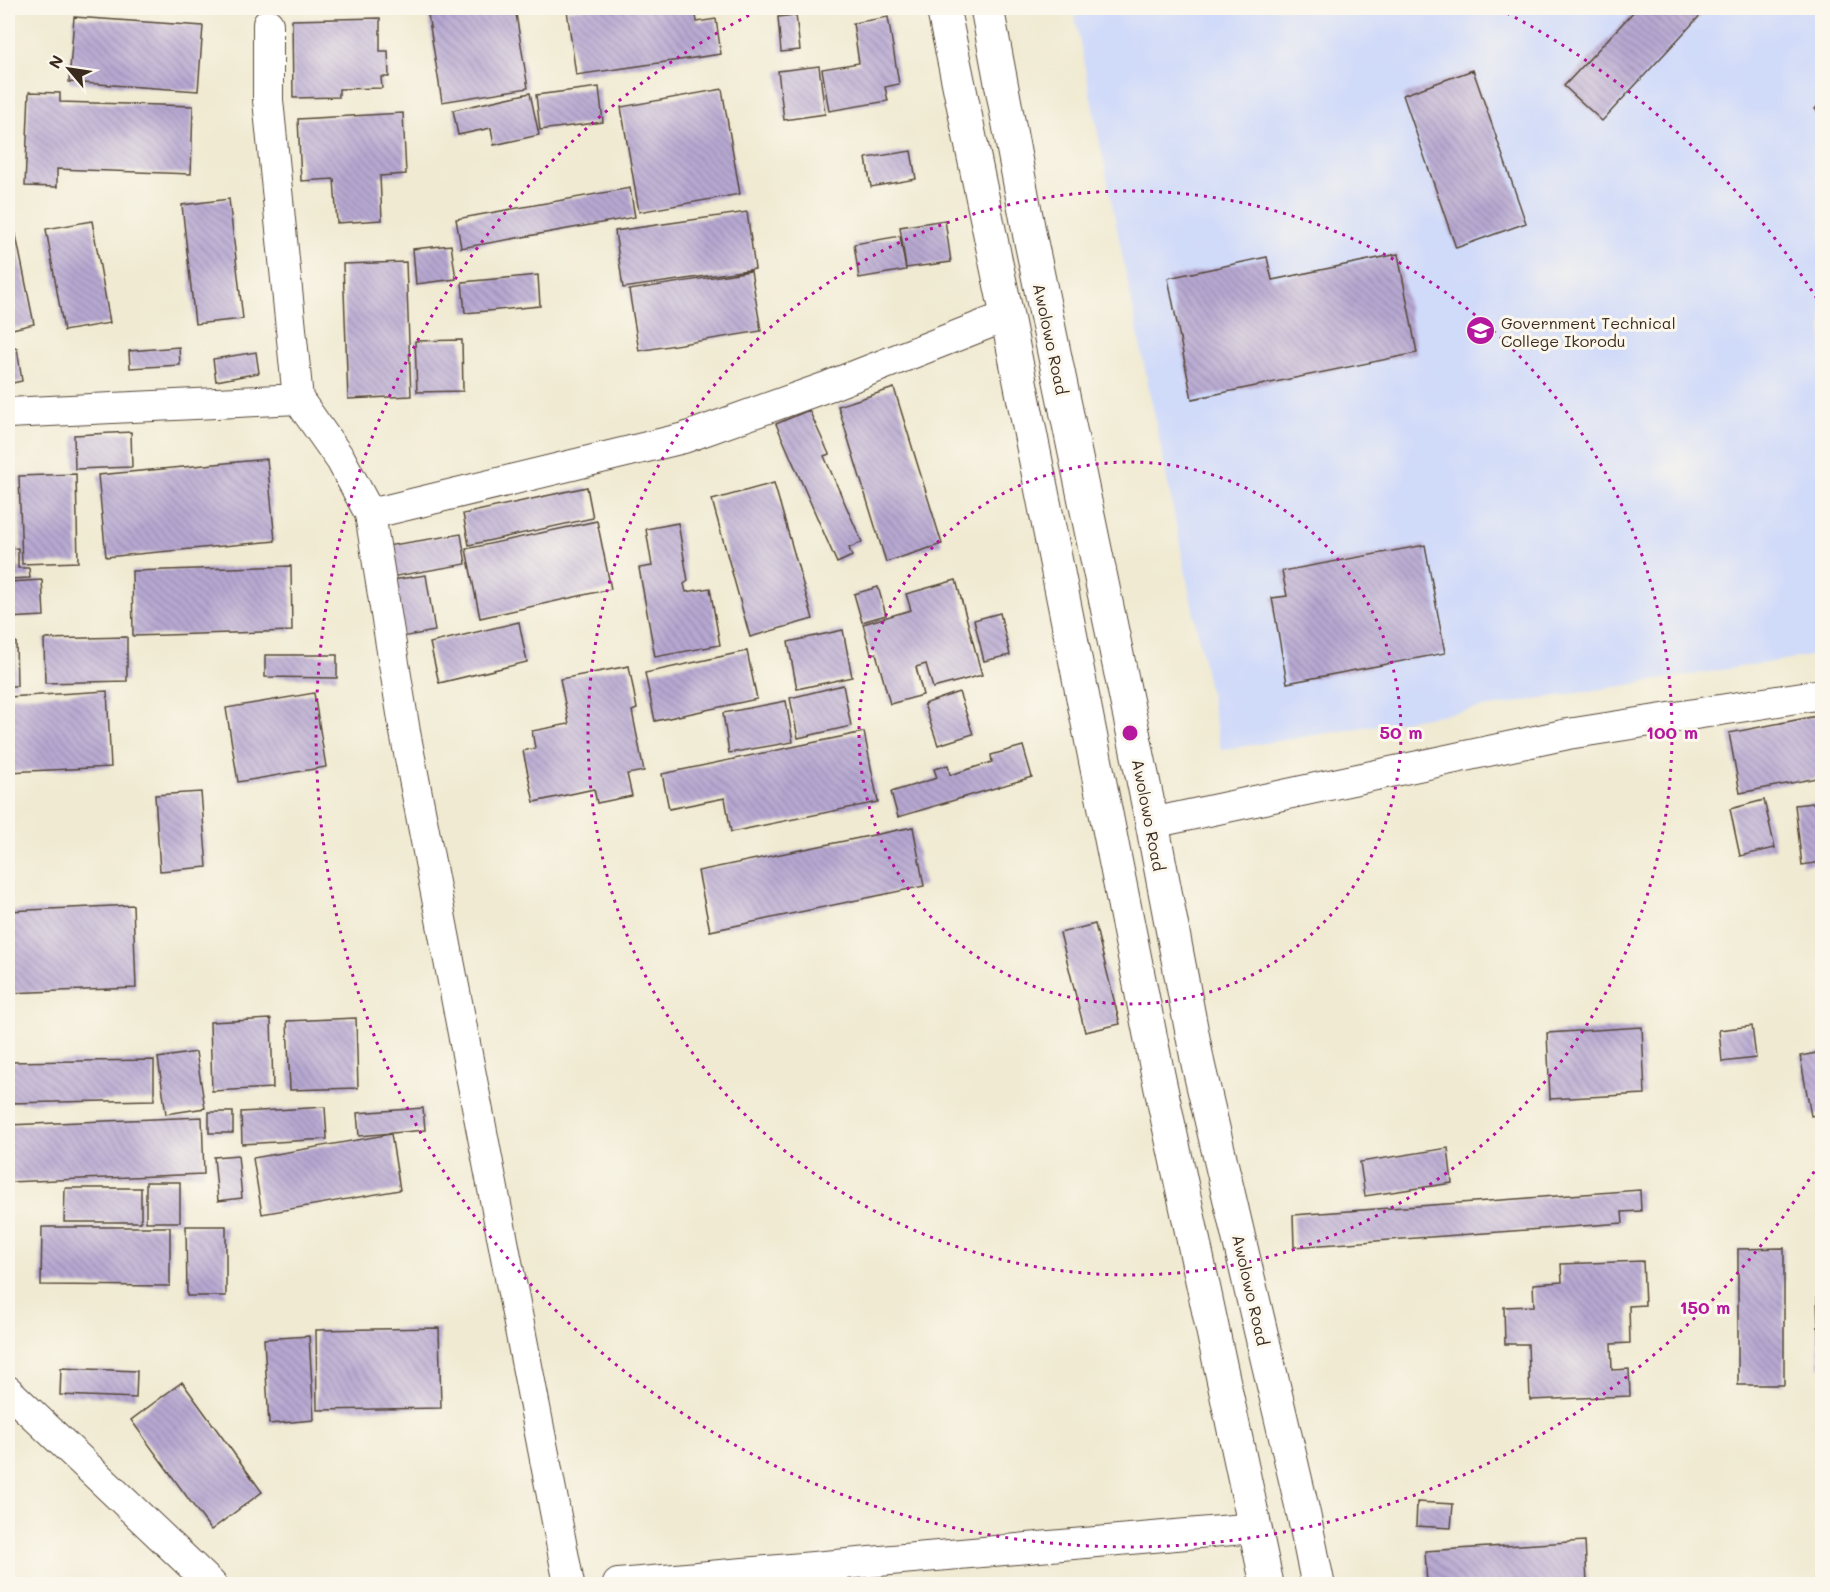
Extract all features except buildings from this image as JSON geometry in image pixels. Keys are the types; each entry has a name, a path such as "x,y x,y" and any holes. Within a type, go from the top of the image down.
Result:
{"main road":[{"path":"943,8 1007,316 1157,1070 1267,1584"},
{"name":"Awolowo Road","path":"987,8 1035,259 1152,824 1198,1064 1318,1584"}],"street":[{"path":"268,24 268,100 298,399 341,460 369,514 405,732 569,1584"},
{"path":"369,514 684,438 829,386 1007,316"},
{"path":"8,413 298,399"},
{"path":"1152,824 1568,734 1822,694"},
{"path":"8,1391 211,1584"},
{"path":"618,1584 1255,1528"}],"shaded area":[{"name":"Government Technical College Ikorodu","path":"1073,8 1822,8 1822,654 1221,750"}],"place":[{"name":"Government Technical College Ikorodu","path":"1480,331"}]}
